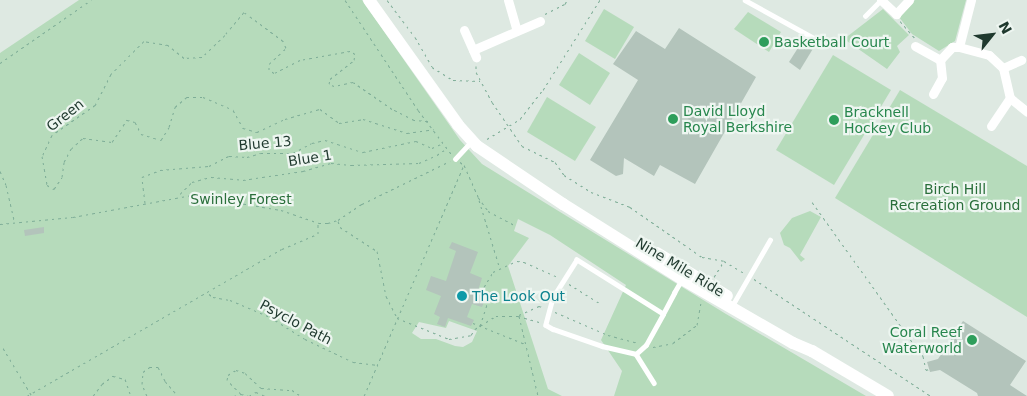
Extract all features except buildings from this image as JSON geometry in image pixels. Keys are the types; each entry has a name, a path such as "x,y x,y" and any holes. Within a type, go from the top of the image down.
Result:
{"main road":[{"name":"Nine Mile Ride","path":"369,0 458,125 475,144 544,189 567,199 684,275 733,304 796,337 812,351 888,396"}],"street":[{"path":"508,0 516,31"},
{"path":"881,0 896,14 909,0"},
{"path":"959,47 971,0"},
{"path":"464,30 475,54 516,31 540,21"},
{"path":"917,43 940,60 942,78 933,94"},
{"path":"940,60 952,47 989,55 1003,68 1010,98 1027,112"},
{"path":"1003,68 1021,60"},
{"path":"991,126 1010,98"}],"lane":[{"path":"745,0 821,42"},
{"path":"865,16 881,0"},
{"path":"455,159 475,144"},
{"path":"733,304 770,240"},
{"path":"654,383 636,354 596,344 546,325 553,298 577,260 663,314"},
{"path":"636,354 646,345 684,275"}],"path":[{"path":"0,63 91,0"},
{"path":"345,0 446,148 455,159 464,165 478,196 500,269"},
{"path":"387,0 415,37 432,67 453,80 481,82"},
{"path":"540,21 546,13 565,4 568,0"},
{"path":"475,144 520,119 543,90 599,0"},
{"name":"Green","path":"428,121 414,120 392,109 353,82 334,86 328,84 330,79 354,60 355,54 350,51 300,60 274,73 269,70 269,64 286,48 284,42 244,12 225,35 202,56 184,58 168,45 144,41 111,74 95,105 52,135 42,156 46,184 54,189 62,177 64,162 71,149 83,138 112,142 127,120 135,122 141,134 161,140 169,127 175,107 187,97 203,96 233,110 243,128 257,132 286,119 320,109 339,123 363,119 407,133 434,129"},
{"path":"896,14 917,43"},
{"name":"Nine Mile Ride","path":"475,54 476,72 481,82 492,102 522,146 555,162 564,175 591,192 630,207 702,257 724,261 743,273"},
{"name":"Blue 13","path":"145,204 142,177 160,170 209,166 229,156 293,153 312,143 325,140 363,152 416,140 432,148 443,143"},
{"name":"Blue 1","path":"180,195 192,182 211,177 243,180 280,173 303,172 331,163 351,165 419,163 437,155 446,148"},
{"path":"0,224 72,216 145,204 180,195 208,196 281,210 318,223 338,220 362,204 455,159"},
{"path":"364,396 464,165"},
{"path":"0,171 6,185 15,222"},
{"path":"478,196 488,211 516,226"},
{"path":"812,202 923,356 926,370 929,369"},
{"path":"338,220 340,227 377,251 386,296 397,318 449,339 471,335 496,316 518,316 546,325"},
{"path":"27,396 32,395 282,249 318,234 318,223"},
{"path":"480,327 489,299 484,288 494,272 517,261 524,262 564,281 600,304"},
{"path":"714,277 724,261"},
{"path":"756,280 931,396"},
{"name":"Psyclo Path","path":"208,293 213,297 230,300 270,317 305,339 353,362 376,365"},
{"path":"651,347 656,348 673,344 697,325 702,297"},
{"path":"518,316 539,306 545,308"},
{"path":"555,312 608,335 641,344"},
{"path":"518,316 538,396"},
{"path":"472,323 526,344"},
{"path":"3,348 32,395"},
{"path":"147,396 142,384 143,372 150,367 158,367 165,381 178,396"},
{"path":"241,394 227,380 228,375 236,370 245,373 261,388 292,390 301,396"},
{"path":"92,396 102,384 113,376 125,379 131,396"},
{"path":"234,396 241,394 249,396 256,392 265,396"}],"green space":[{"name":"Swinley Forest","path":"79,0 362,0 460,140 482,164 726,314 866,396 614,396 622,371 601,340 626,285 550,235 518,219 514,231 529,238 508,266 548,389 562,396 0,396 0,53","holes":["449,321 477,331 472,342 463,347 436,339 421,339 412,333 419,322 446,328"]},
{"path":"915,0 966,0 955,41 939,51 912,34 899,17"},
{"path":"604,9 634,27 615,59 585,41"},
{"path":"883,9 909,35 897,46 900,52 887,69 844,39"},
{"name":"Basketball Court","path":"748,12 781,32 769,52 734,29"},
{"path":"579,53 610,73 590,105 559,85"},
{"name":"Bracknell Hockey Club","path":"833,55 891,90 834,185 776,150"},
{"name":"Birch Hill Recreation Ground","path":"900,90 1027,166 1027,317 835,198"},
{"path":"547,97 596,127 575,161 527,132"},
{"path":"810,211 821,217 800,255 805,259 801,262 790,248 784,245 780,233 792,218"}],"place":[{"name":"Basketball Court","path":"764,42"},
{"name":"David Lloyd Royal Berkshire","path":"673,119"},
{"name":"Bracknell Hockey Club","path":"834,120"},
{"name":"The Look Out","path":"462,296"},
{"name":"Coral Reef Waterworld","path":"972,340"}]}
